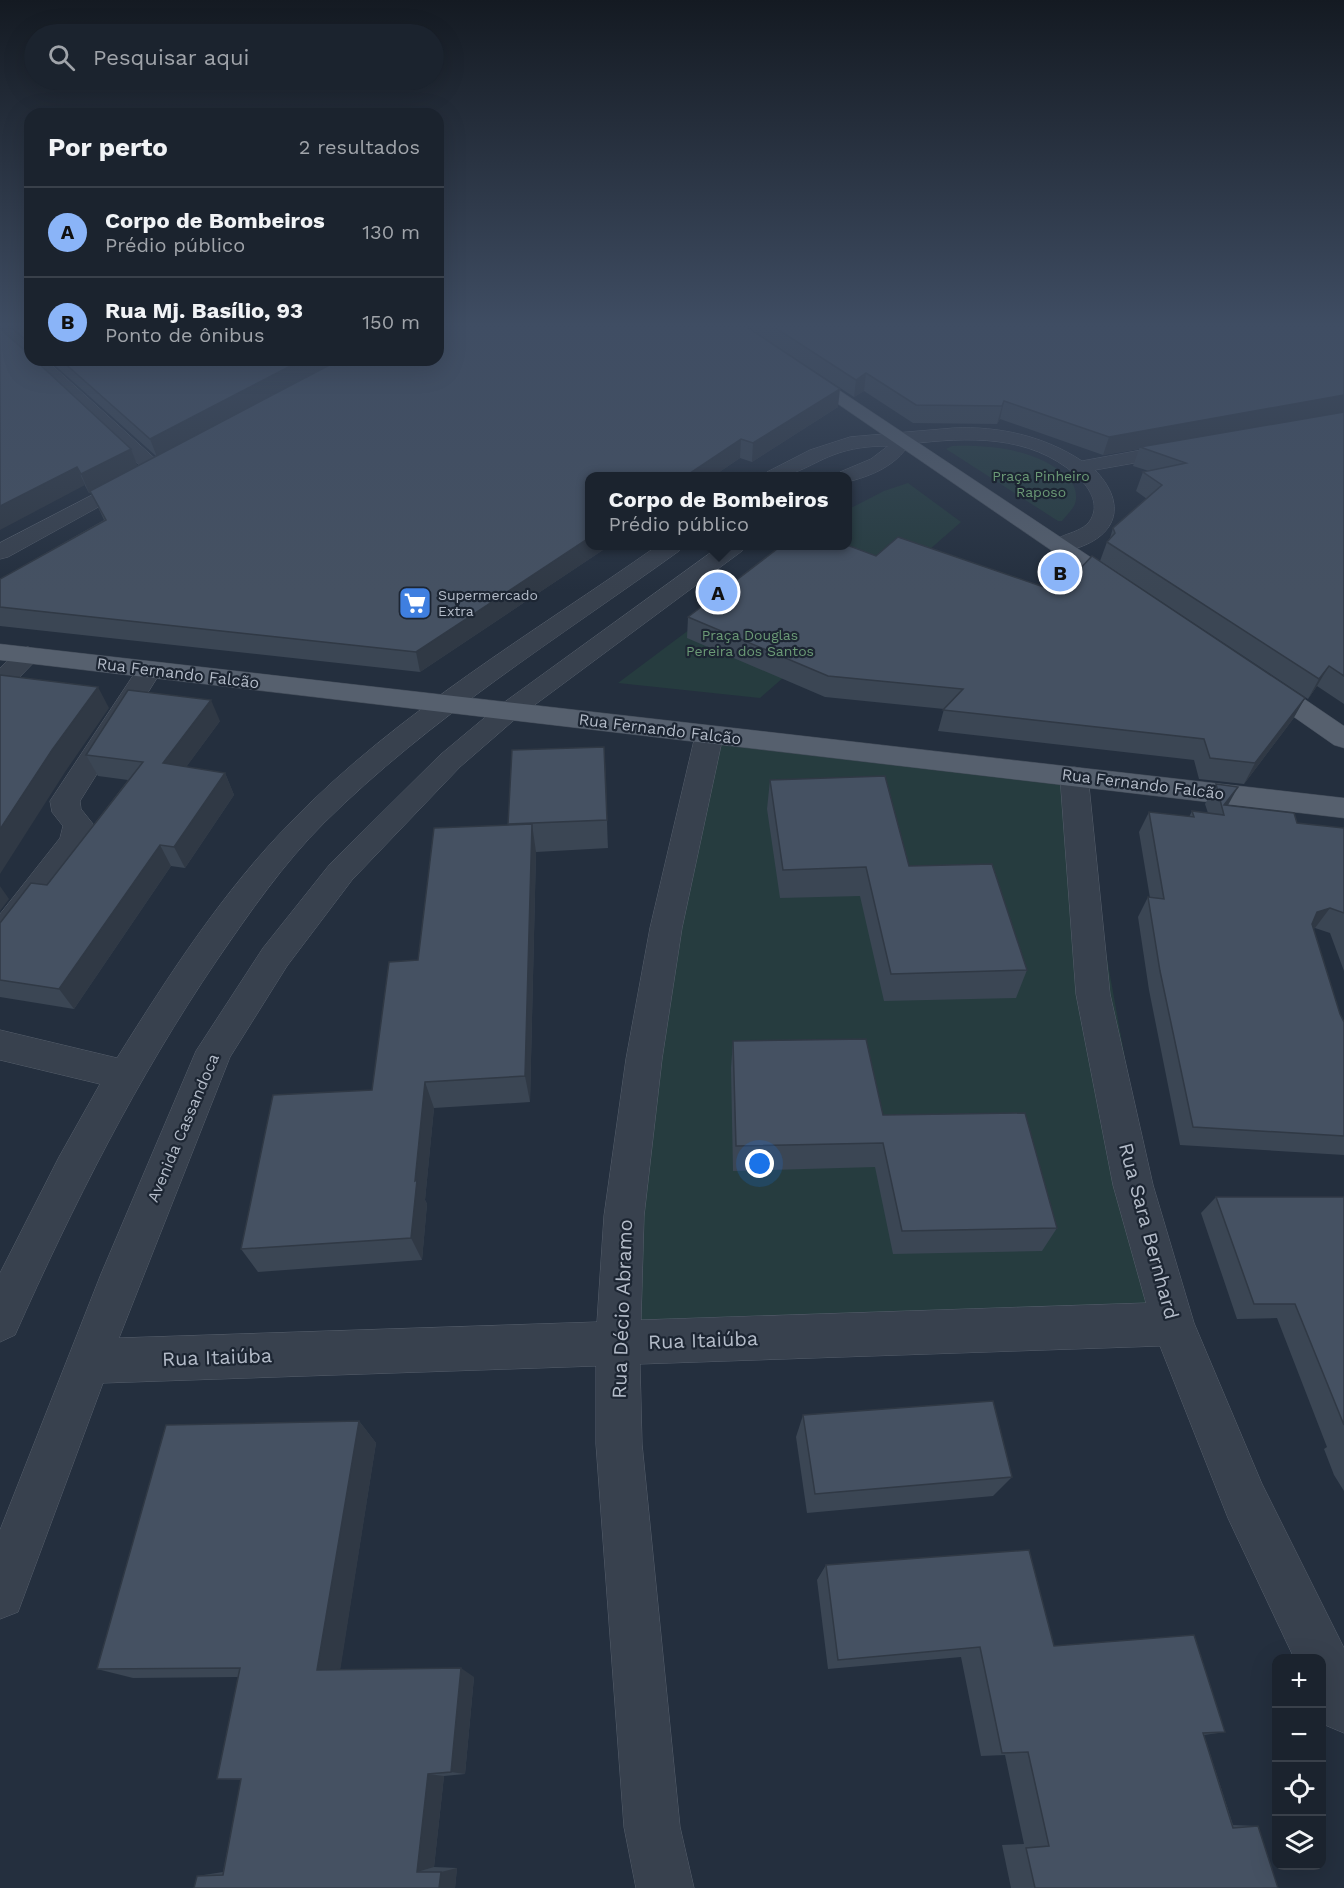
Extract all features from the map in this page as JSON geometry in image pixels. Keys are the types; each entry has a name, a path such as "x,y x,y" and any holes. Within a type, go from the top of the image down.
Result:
{"main road":[{"path":"865,415 1138,599"},
{"name":"Rua Fernando Falcão","path":"0,652 709,736 1336,805"},
{"path":"1245,671 1340,737"}],"street":[{"path":"96,415 154,468"},
{"path":"783,472 804,460 850,443 902,440 953,433 1007,437 1042,447 1080,466 1092,479 1102,496 1104,514 1100,523 1084,537 1060,546"},
{"path":"852,475 893,455 902,440"},
{"path":"1080,466 1199,446"},
{"path":"0,552 174,457"},
{"path":"0,529 23,539"},
{"name":"Avenida Cassandoca","path":"0,1594 89,1361 214,1050 275,957 341,872 450,761 510,711 728,550"},
{"path":"0,1320 31,1250 125,1075 185,979 254,884 313,816 376,759 446,705 662,552 696,573"},
{"path":"603,592 648,608"},
{"path":"0,682 28,655"},
{"path":"0,937 75,841 78,824 67,812 65,801 149,670"},
{"name":"Rua Décio Abramo","path":"665,1888 652,1827 622,1480 619,1444 618,1343 624,1216 644,1059 666,928 709,736"},
{"name":"Rua Sara Bernhard","path":"1074,776 1093,994 1132,1185 1173,1324 1245,1501 1319,1654"},
{"path":"0,1045 125,1075"},
{"name":"Rua Itaiúba","path":"89,1361 1173,1324"},
{"name":"Rua Sara Bernhard","path":"1326,1669 1344,1706"}],"green space":[{"name":"Praça Pinheiro Raposo","path":"952,446 999,448 1045,461 1072,483 1076,496 1074,506 1062,521 1058,521 946,449"},
{"name":"Praça Douglas Pereira dos Santos","path":"908,483 961,522 760,698 618,683 796,550 852,550 852,507 884,491"},
{"path":"709,736 1074,776 1173,1324 619,1329"}],"building":[{"path":"0,415 94,415 131,449 81,474 77,467 0,506"},
{"path":"123,415 196,415 150,439"},
{"path":"234,415 798,415 753,443 741,439 692,472 585,472 585,541 416,652 0,607 0,579 106,520 90,491"},
{"path":"1045,415 1231,415 1109,437"},
{"path":"1326,415 1344,415 1344,676 1329,666 1319,679 1107,542 1115,533 1113,528 1162,485 1143,472 1186,463 1140,447"},
{"path":"898,537 1058,592 1092,556 1305,698 1255,763 1210,758 1204,739 943,710 963,689 828,676 688,617 776,550 852,550 852,547 876,556"},
{"path":"0,675 98,687 52,750 0,829"},
{"path":"128,690 211,700 163,763 225,773 174,847 160,845 59,989 0,980 0,923 31,883 47,885 143,762 86,755"},
{"path":"604,747 607,820 508,824 512,750"},
{"path":"885,776 909,866 992,864 1027,970 891,974 866,867 783,870 770,780"},
{"path":"1216,784 1238,787 1224,805 1294,813 1297,823 1344,828 1344,913 1330,908 1317,912 1312,924 1344,1022 1344,1136 1193,1127 1160,971 1148,897 1164,899 1149,812 1194,817 1192,811 1224,815"},
{"path":"532,824 525,1076 425,1082 411,1238 241,1249 273,1095 372,1090 389,962 418,960 434,828"},
{"path":"866,1039 883,1115 1025,1113 1057,1228 902,1231 883,1143 736,1146 733,1041"},
{"path":"1216,1197 1344,1197 1344,1425 1295,1304 1254,1304"},
{"path":"993,1401 1012,1477 815,1494 803,1415"},
{"path":"359,1421 317,1670 461,1668 451,1772 428,1774 417,1872 441,1872 439,1888 194,1888 197,1876 223,1875 241,1779 217,1779 240,1668 97,1669 166,1425"},
{"path":"1029,1550 1054,1646 1194,1635 1225,1732 1203,1733 1233,1828 1258,1826 1278,1888 1035,1888 1026,1848 1049,1846 1028,1752 1002,1753 980,1647 838,1660 826,1565"}],"place":[{"name":"Rua Mj. Basílio, 93","path":"1060,572"},
{"name":"Corpo de Bombeiros","path":"718,592"},
{"name":"Supermercado Extra","path":"415,603"}]}
